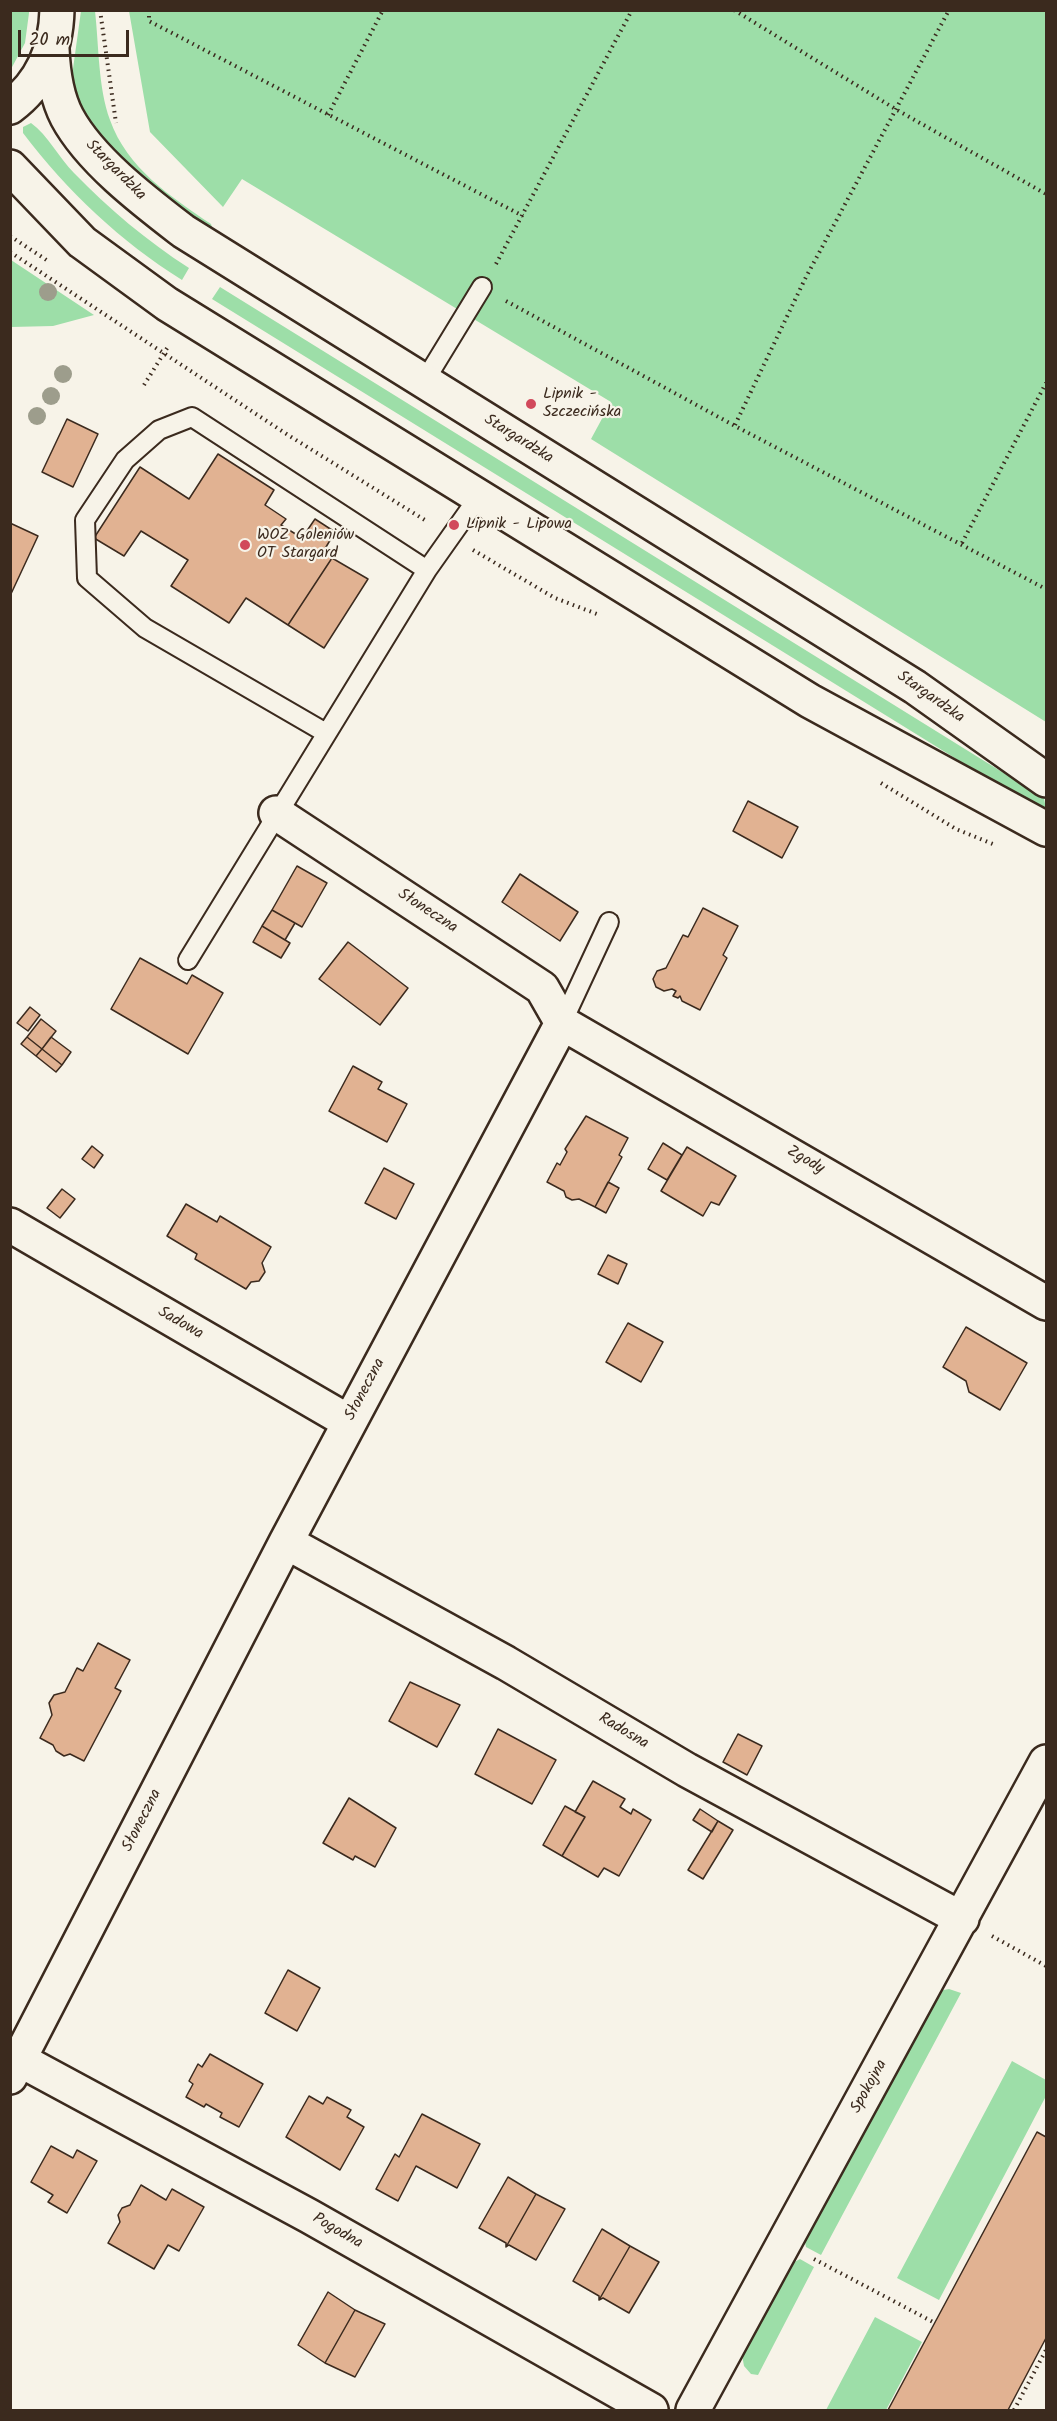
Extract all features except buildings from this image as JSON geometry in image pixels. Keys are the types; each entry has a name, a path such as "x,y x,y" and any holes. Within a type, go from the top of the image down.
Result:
{"street":[{"path":"10,107 34,84 52,49 57,10"},
{"name":"Stargardzka","path":"52,49 57,91 67,117 86,142 134,191 204,245 915,687 1047,780"},
{"path":"10,166 82,242 137,284 810,701 1047,830"},
{"name":"Słoneczna","path":"15,2069 286,1542 562,1023 543,988 276,813"},
{"name":"Zgody","path":"562,1023 1047,1303"},
{"name":"Sadowa","path":"10,1225 349,1422"},
{"name":"Radosna","path":"286,1542 506,1663 687,1770 962,1919"},
{"name":"Spokojna","path":"693,2410 1047,1762"},
{"name":"Pogodna","path":"15,2069 309,2216 651,2410"}],"lane":[{"path":"424,382 482,287"},
{"path":"326,733 145,628 87,578 85,520 125,460 159,430 192,417 427,570"},
{"path":"188,960 427,570 480,495"},
{"path":"562,1023 609,922"}],"path":[{"path":"100,10 112,106 117,127"},
{"path":"149,10 148,21 523,216"},
{"path":"328,115 383,10"},
{"path":"632,10 523,216 482,287 735,426 1047,589"},
{"path":"734,10 897,110 1047,194"},
{"path":"735,426 805,279 950,10"},
{"path":"10,252 288,435 452,537 555,598 607,617"},
{"path":"962,543 1047,383"},
{"path":"878,781 956,829 996,845"},
{"path":"962,1919 1047,1966"},
{"path":"785,2243 935,2323"},
{"path":"1014,2410 1047,2350"}],"green space":[{"path":"11,10 29,11 29,13 25,43 11,69"},
{"path":"81,11 95,11 103,94 110,120 127,153 166,192 211,224 213,230 209,236 189,223 82,121 71,83"},
{"path":"129,11 1046,11 1046,722 591,439 611,402 242,179 223,207 150,132"},
{"path":"31,123 43,134 74,173 101,199 143,236 189,268 182,280 116,232 77,195 23,133 23,127"},
{"path":"10,260 94,315 53,326 11,327"},
{"path":"220,287 1044,798 1046,809 1039,810 212,299"},
{"path":"949,1989 961,1993 821,2255 806,2247 804,2237 938,1991"},
{"path":"1012,2061 1046,2080 1046,2096 939,2300 897,2278"},
{"path":"800,2259 814,2267 758,2375 751,2374 744,2366 742,2355 789,2265"},
{"path":"875,2317 922,2342 886,2410 826,2410"}],"place":[{"name":"Lipnik - Szczecińska","path":"531,404"},
{"name":"Lipnik - Lipowa","path":"454,525"},
{"name":"WOZ Goleniów OT Stargard","path":"245,545"}]}
